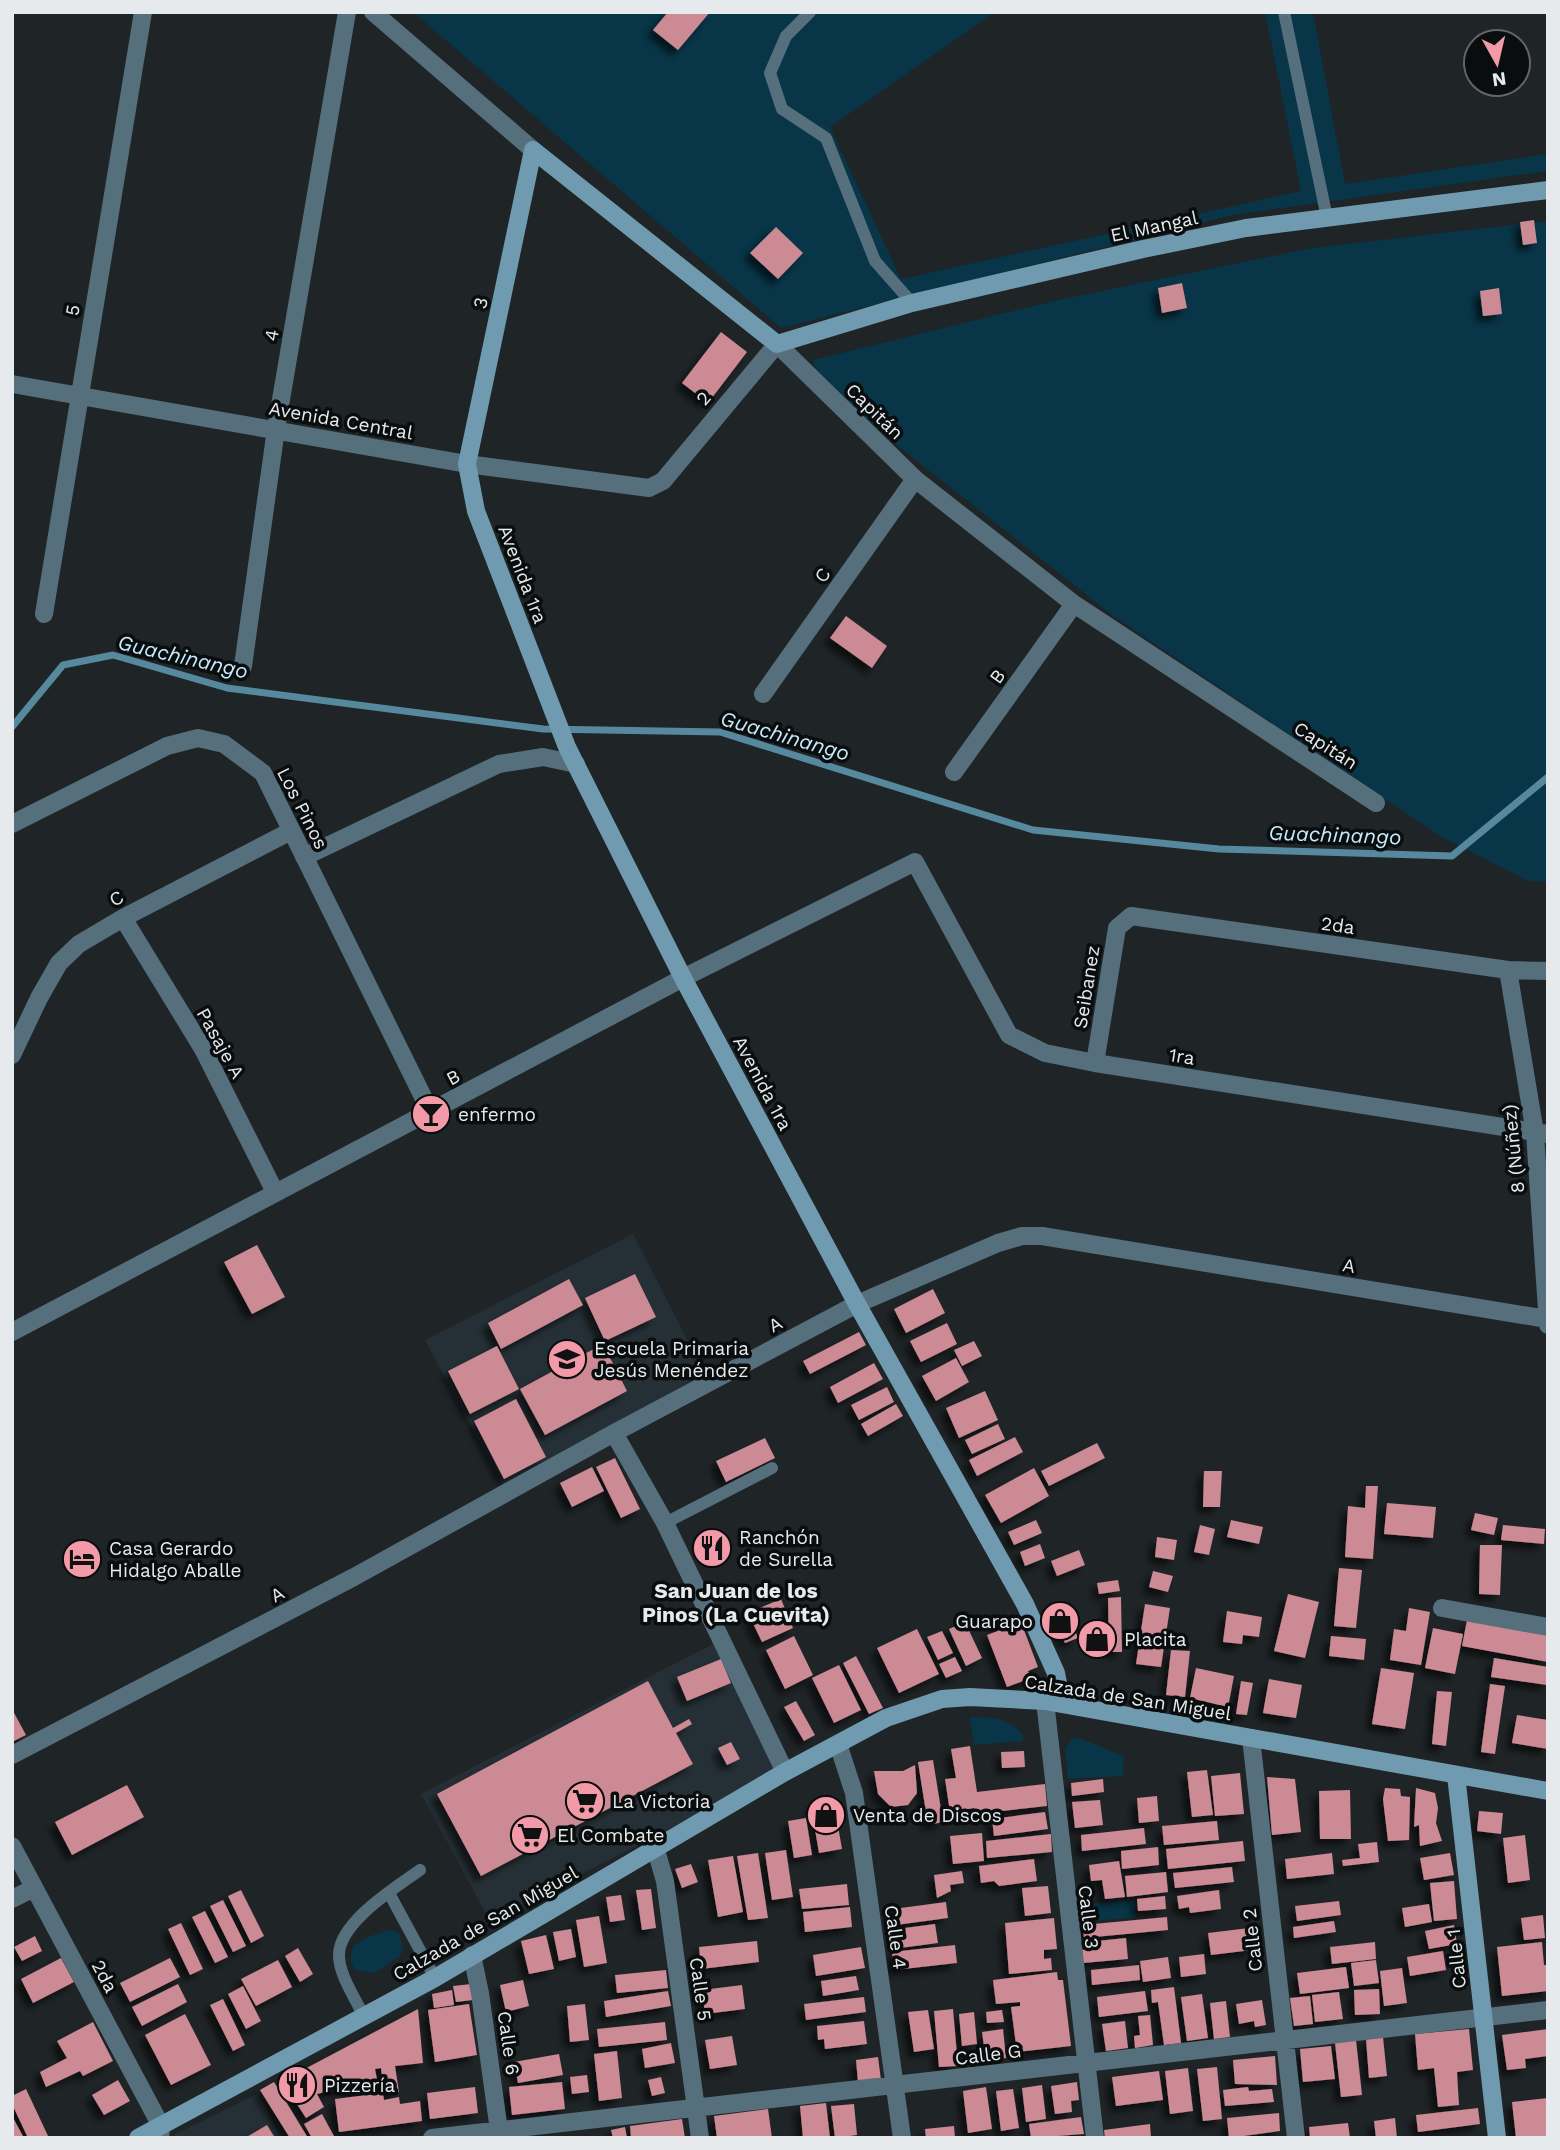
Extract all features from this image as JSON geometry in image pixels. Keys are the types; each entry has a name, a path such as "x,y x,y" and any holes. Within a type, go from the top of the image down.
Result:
{"street":[{"name":"5","path":"44,614 143,12"},
{"name":"4","path":"243,666 276,429 348,12"},
{"name":"Capitán","path":"373,12 533,150 777,344 915,479 1074,604 1376,803"},
{"name":"3","path":"467,464 533,150"},
{"name":"El Mangal","path":"777,344 912,303 1246,228 1548,190"},
{"name":"2","path":"663,481 777,344"},
{"name":"Avenida Central","path":"12,384 467,464 649,488 663,481"},
{"name":"Avenida 1ra","path":"467,464 476,511 567,747 684,978 857,1304 1025,1604 1056,1673 1054,1703"},
{"name":"C","path":"763,694 915,479"},
{"name":"B","path":"954,772 1074,604"},
{"name":"Los Pinos","path":"12,824 167,746 198,738 224,744 255,764 263,773 431,1113"},
{"path":"304,857 499,764 543,757 576,764"},
{"name":"C","path":"12,1055 39,998 60,963 79,944 123,918 291,831"},
{"name":"B","path":"12,1332 684,978 915,862"},
{"name":"1ra","path":"915,862 1009,1035 1045,1053 1541,1133"},
{"name":"2da","path":"1123,920 1131,916 1508,970 1548,971"},
{"name":"Pasaje A","path":"123,918 203,1049 275,1192"},
{"name":"Seibanez","path":"1095,1063 1117,928 1123,920"},
{"name":"8 (Núñez)","path":"1508,970 1541,1133 1548,1325"},
{"name":"A","path":"12,1755 354,1577 614,1433 857,1304 998,1243 1021,1236 1042,1236 1547,1318"},
{"path":"614,1433 665,1523 785,1772"},
{"path":"1441,1608 1548,1627"},
{"name":"Calzada de San Miguel","path":"138,2138 160,2132 435,1979 785,1772 886,1718 942,1699 970,1697 1054,1703 1548,1791"},
{"name":"Calle 3","path":"1054,1703 1086,2063 1096,2138"},
{"name":"Calle 2","path":"1251,1738 1296,2138"},
{"name":"Calle 4","path":"838,1744 854,1793 902,2138"},
{"name":"Calle 1","path":"1456,1775 1497,2138"},
{"name":"2da","path":"12,1846 160,2132"},
{"name":"Calle 5","path":"655,1847 665,1881 700,2138"},
{"path":"12,1899 34,1888"},
{"name":"Calle 6","path":"472,1955 500,2134"},
{"name":"Calle G","path":"432,2138 500,2134 696,2108 1548,2010"}],"lane":[{"path":"810,12 786,36 770,73 782,109 826,138 875,261 912,303"},
{"path":"1284,12 1327,218"},
{"path":"665,1523 772,1468"},
{"path":"363,2017 338,1958 340,1941 352,1925 420,1870"},
{"path":"389,1893 435,1979"}],"shaded area":[{"path":"413,12 995,12 830,127 901,279 1301,191 1265,12 1313,12 1345,184 1548,154 1548,171 1233,215 781,328"},
{"path":"1548,221 1548,882 1528,881 1443,838 1112,615 889,439 815,371 813,360 1062,299 1312,248"},
{"name":"Escuela Primaria Jesús Menéndez","path":"633,1234 707,1378 503,1486 425,1340"},
{"path":"717,1642 782,1771 490,1921 421,1794"},
{"path":"969,1717 1007,1722 1024,1738 1022,1741 974,1745"},
{"path":"1073,1738 1091,1742 1124,1756 1123,1776 1068,1779 1065,1748"},
{"path":"1134,1900 1136,1917 1082,1922 1081,1905"},
{"path":"390,1930 399,1932 403,1950 400,1956 375,1973 355,1970 350,1960 353,1946 370,1936"},
{"path":"259,2093 281,2138 175,2138 175,2134"}],"building":[{"path":"668,12 710,12 678,50 653,30"},
{"path":"1534,220 1537,243 1523,245 1520,222"},
{"path":"776,227 803,253 778,279 750,253"},
{"path":"1182,283 1187,308 1162,313 1158,288"},
{"path":"1499,288 1502,314 1483,316 1480,291"},
{"path":"721,332 747,352 708,403 682,383"},
{"path":"846,616 887,646 872,668 830,638"},
{"path":"257,1245 285,1297 252,1314 224,1262"},
{"path":"635,1274 656,1317 605,1341 585,1298"},
{"path":"569,1279 583,1305 501,1349 488,1323"},
{"path":"933,1289 945,1313 906,1333 894,1309"},
{"path":"947,1323 957,1344 921,1362 910,1341"},
{"path":"859,1332 866,1345 810,1374 803,1361"},
{"path":"974,1341 982,1356 962,1366 954,1350"},
{"path":"603,1344 627,1391 545,1435 520,1389"},
{"path":"497,1346 519,1389 470,1414 448,1371"},
{"path":"956,1358 969,1382 936,1401 922,1376"},
{"path":"874,1363 883,1379 838,1403 830,1387"},
{"path":"887,1387 894,1402 859,1420 851,1405"},
{"path":"985,1391 998,1420 959,1438 946,1408"},
{"path":"516,1399 546,1457 504,1479 474,1421"},
{"path":"896,1404 903,1416 868,1436 861,1424"},
{"path":"998,1424 1005,1439 972,1454 965,1440"},
{"path":"1015,1437 1023,1452 977,1476 969,1460"},
{"path":"765,1438 775,1458 726,1482 716,1461"},
{"path":"1097,1443 1105,1458 1049,1486 1041,1471"},
{"path":"615,1458 640,1509 621,1518 596,1467"},
{"path":"592,1467 604,1491 572,1507 560,1483"},
{"path":"1034,1468 1049,1496 1001,1523 985,1495"},
{"path":"1204,1471 1222,1471 1220,1507 1203,1507"},
{"path":"1366,1486 1378,1486 1373,1559 1345,1557 1348,1506 1365,1508"},
{"path":"1387,1503 1436,1507 1433,1538 1384,1534"},
{"path":"1475,1513 1498,1518 1494,1535 1471,1530"},
{"path":"1036,1520 1042,1533 1014,1545 1008,1532"},
{"path":"1231,1520 1263,1527 1259,1544 1227,1537"},
{"path":"1200,1525 1215,1529 1209,1555 1194,1552"},
{"path":"1503,1525 1545,1529 1544,1544 1501,1540"},
{"path":"1157,1537 1177,1540 1174,1560 1155,1557"},
{"path":"1040,1544 1045,1558 1025,1566 1020,1552"},
{"path":"1480,1545 1502,1545 1500,1595 1479,1594"},
{"path":"1079,1550 1085,1565 1057,1576 1051,1561"},
{"path":"1339,1568 1362,1570 1356,1628 1334,1626"},
{"path":"1153,1571 1173,1576 1168,1592 1149,1587"},
{"path":"1118,1580 1120,1591 1099,1594 1097,1583"},
{"path":"1288,1594 1319,1602 1305,1658 1274,1651"},
{"path":"1121,1597 1122,1652 1109,1652 1108,1598"},
{"path":"781,1599 793,1628 762,1642 748,1613"},
{"path":"1145,1604 1170,1608 1161,1667 1136,1664"},
{"path":"1060,1605 1068,1622 1058,1626 1050,1609"},
{"path":"1409,1608 1430,1612 1421,1665 1390,1660 1394,1629 1406,1631"},
{"path":"1227,1611 1262,1617 1259,1637 1243,1635 1242,1644 1223,1642"},
{"path":"1467,1620 1548,1635 1548,1662 1462,1646"},
{"path":"965,1622 982,1658 966,1666 949,1629"},
{"path":"1021,1622 1038,1667 1028,1671 1031,1678 1007,1687 987,1635"},
{"path":"1072,1624 1078,1638 1065,1643 1059,1630"},
{"path":"1433,1628 1463,1634 1455,1674 1425,1668"},
{"path":"917,1629 939,1674 899,1693 877,1648"},
{"path":"942,1631 953,1653 938,1660 927,1637"},
{"path":"794,1636 813,1675 785,1689 766,1650"},
{"path":"1331,1636 1366,1639 1364,1660 1329,1656"},
{"path":"1171,1650 1190,1651 1185,1697 1166,1695"},
{"path":"856,1656 883,1708 869,1714 843,1663"},
{"path":"955,1657 962,1671 946,1678 939,1664"},
{"path":"1494,1658 1548,1667 1547,1685 1491,1677"},
{"path":"721,1659 731,1683 687,1701 677,1677"},
{"path":"839,1665 861,1710 834,1723 812,1678"},
{"path":"1196,1668 1234,1676 1228,1707 1190,1698"},
{"path":"1381,1668 1414,1673 1405,1729 1372,1724"},
{"path":"1269,1679 1302,1685 1296,1718 1263,1713"},
{"path":"648,1681 673,1728 689,1719 692,1724 676,1733 693,1764 481,1876 437,1794"},
{"path":"1241,1681 1253,1683 1247,1715 1236,1714"},
{"path":"1490,1684 1505,1686 1495,1754 1481,1752"},
{"path":"1437,1691 1452,1692 1446,1746 1432,1744"},
{"path":"796,1701 815,1735 804,1741 784,1707"},
{"path":"12,1709 26,1735 12,1742"},
{"path":"1517,1715 1548,1720 1548,1749 1512,1743"},
{"path":"731,1742 740,1759 727,1765 718,1748"},
{"path":"970,1746 977,1792 1045,1784 1047,1806 975,1814 974,1808 950,1812 945,1779 956,1778 951,1749"},
{"path":"1024,1751 1025,1767 1002,1768 1001,1752"},
{"path":"933,1760 943,1822 928,1825 918,1762"},
{"path":"915,1765 917,1793 908,1805 891,1807 878,1794 874,1771 903,1771"},
{"path":"1207,1770 1213,1815 1192,1817 1187,1772"},
{"path":"1240,1773 1244,1814 1215,1816 1211,1776"},
{"path":"1267,1777 1295,1779 1301,1832 1272,1835"},
{"path":"1103,1779 1104,1792 1072,1796 1071,1783"},
{"path":"127,1785 144,1817 72,1855 55,1822"},
{"path":"1385,1788 1400,1789 1401,1796 1410,1797 1409,1840 1388,1841 1383,1799"},
{"path":"1416,1788 1435,1793 1438,1808 1436,1823 1442,1841 1420,1846 1419,1825 1414,1827"},
{"path":"1350,1790 1351,1839 1320,1839 1319,1791"},
{"path":"1157,1796 1159,1821 1139,1823 1137,1798"},
{"path":"1100,1800 1103,1825 1075,1828 1072,1802"},
{"path":"834,1803 842,1849 819,1853 811,1806"},
{"path":"1479,1811 1503,1813 1501,1834 1477,1831"},
{"path":"1045,1812 1048,1829 994,1836 992,1819"},
{"path":"806,1818 812,1855 794,1858 788,1821"},
{"path":"1217,1821 1219,1840 1164,1845 1162,1826"},
{"path":"1144,1828 1146,1844 1082,1851 1081,1835"},
{"path":"982,1833 984,1861 953,1864 950,1836"},
{"path":"1051,1834 1052,1852 987,1858 986,1841"},
{"path":"1525,1835 1530,1880 1508,1883 1503,1838"},
{"path":"1243,1841 1245,1861 1168,1869 1166,1849"},
{"path":"1377,1842 1379,1862 1343,1866 1342,1860 1360,1858 1358,1844"},
{"path":"1158,1847 1159,1865 1122,1869 1121,1851"},
{"path":"786,1850 793,1897 772,1900 765,1853"},
{"path":"758,1853 768,1918 748,1920 737,1856"},
{"path":"1332,1853 1334,1874 1287,1879 1285,1859"},
{"path":"1450,1853 1454,1875 1424,1880 1420,1858"},
{"path":"733,1856 743,1912 718,1917 708,1860"},
{"path":"1034,1859 1037,1881 999,1886 994,1881 981,1883 979,1866"},
{"path":"1119,1861 1125,1897 1105,1899 1102,1880 1091,1881 1089,1865"},
{"path":"691,1864 698,1882 682,1888 675,1869"},
{"path":"1232,1867 1234,1882 1175,1888 1173,1873"},
{"path":"962,1871 964,1883 950,1885 951,1891 937,1898 934,1875"},
{"path":"1166,1872 1168,1892 1127,1897 1125,1876"},
{"path":"1454,1881 1457,1919 1434,1921 1430,1883"},
{"path":"847,1884 849,1905 802,1909 799,1889"},
{"path":"1048,1886 1051,1913 1025,1916 1022,1888"},
{"path":"651,1889 656,1928 642,1930 636,1890"},
{"path":"241,1890 264,1936 251,1943 228,1896"},
{"path":"1219,1890 1221,1909 1190,1913 1189,1907 1179,1909 1177,1896"},
{"path":"621,1895 625,1920 610,1922 606,1897"},
{"path":"1165,1896 1166,1909 1138,1911 1137,1899"},
{"path":"223,1900 246,1946 233,1952 210,1906"},
{"path":"1339,1901 1341,1915 1297,1921 1295,1906"},
{"path":"946,1902 948,1918 896,1925 893,1909"},
{"path":"1429,1904 1432,1922 1405,1927 1402,1908"},
{"path":"850,1907 852,1927 805,1932 803,1912"},
{"path":"205,1911 228,1957 215,1963 192,1917"},
{"path":"1543,1915 1545,1938 1524,1940 1521,1918"},
{"path":"599,1916 607,1963 584,1967 576,1920"},
{"path":"1167,1917 1168,1930 1084,1938 1083,1925"},
{"path":"1054,1918 1057,1949 1044,1950 1044,1959 1051,1958 1052,1970 1009,1974 1005,1923"},
{"path":"1334,1921 1336,1932 1294,1938 1293,1927"},
{"path":"181,1923 203,1969 190,1975 168,1929"},
{"path":"935,1924 938,1943 900,1948 897,1929"},
{"path":"1454,1925 1457,1944 1429,1949 1425,1931"},
{"path":"1249,1928 1252,1950 1211,1955 1208,1933"},
{"path":"571,1929 576,1957 559,1961 553,1932"},
{"path":"546,1935 554,1969 529,1974 521,1941"},
{"path":"35,1936 42,1951 22,1961 14,1947"},
{"path":"1126,1938 1128,1959 1083,1963 1082,1950 1088,1949 1087,1942"},
{"path":"757,1941 759,1962 701,1969 699,1947"},
{"path":"1375,1942 1376,1959 1332,1964 1330,1947"},
{"path":"1542,1942 1544,1965 1548,1965 1548,1991 1502,1996 1497,1947"},
{"path":"955,1945 957,1963 894,1970 892,1952"},
{"path":"861,1947 865,1968 816,1976 813,1955"},
{"path":"298,1948 313,1974 300,1982 285,1956"},
{"path":"1443,1951 1446,1970 1410,1976 1407,1957"},
{"path":"1204,1954 1206,1974 1181,1977 1179,1957"},
{"path":"1168,1957 1171,1978 1143,1982 1140,1961"},
{"path":"61,1958 74,1982 33,2003 21,1979"},
{"path":"170,1958 180,1977 130,2002 120,1983"},
{"path":"278,1960 292,1987 256,2006 241,1979"},
{"path":"1376,1960 1379,1983 1354,1986 1351,1963"},
{"path":"1139,1965 1140,1980 1092,1985 1091,1970"},
{"path":"1346,1967 1349,1988 1300,1994 1297,1973"},
{"path":"1402,1968 1407,2003 1384,2006 1380,1971"},
{"path":"666,1970 668,1988 617,1993 615,1975"},
{"path":"1057,1972 1058,1980 1063,1980 1071,2046 1017,2052 1011,2007 1020,2006 1020,2002 996,2004 993,1980"},
{"path":"856,1976 859,1990 823,1996 821,1981"},
{"path":"523,1980 529,2006 506,2012 500,1985"},
{"path":"178,1984 187,2002 142,2026 132,2007"},
{"path":"471,1984 473,2000 456,2002 453,1986"},
{"path":"742,1985 745,2009 705,2014 702,1990"},
{"path":"243,1986 261,2021 246,2029 228,1994"},
{"path":"1174,1987 1181,2043 1164,2045 1158,2002 1152,2003 1151,1990"},
{"path":"1379,1989 1380,2014 1355,2015 1354,1990"},
{"path":"452,1990 454,2005 434,2008 432,1994"},
{"path":"668,1991 671,2006 606,2017 604,2001"},
{"path":"1145,1991 1148,2011 1099,2017 1097,1997"},
{"path":"1339,1992 1343,2019 1315,2022 1312,1995"},
{"path":"1202,1994 1208,2038 1187,2041 1181,1997"},
{"path":"1310,1996 1313,2024 1294,2026 1290,1998"},
{"path":"864,1997 866,2012 806,2020 804,2004"},
{"path":"223,1999 245,2045 233,2051 210,2005"},
{"path":"1262,2000 1266,2025 1255,2027 1254,2021 1239,2024 1236,2004"},
{"path":"1226,2001 1230,2037 1214,2039 1210,2003"},
{"path":"469,2004 477,2055 435,2062 428,2010"},
{"path":"585,2004 589,2040 570,2042 567,2006"},
{"path":"418,2009 423,2063 395,2066 399,2092 384,2093 381,2068 375,2069 378,2085 351,2094 350,2086 317,2094 324,2107 306,2118 282,2081"},
{"path":"953,2009 958,2066 939,2067 934,2011"},
{"path":"928,2010 934,2049 914,2052 908,2012"},
{"path":"1002,2010 1004,2022 987,2023 986,2012"},
{"path":"974,2012 977,2044 962,2046 959,2014"},
{"path":"185,2014 211,2065 171,2085 145,2035"},
{"path":"1150,2015 1153,2045 1135,2048 1134,2036 1140,2035 1138,2016"},
{"path":"864,2021 867,2044 825,2049 824,2039 818,2040 817,2026"},
{"path":"1125,2021 1128,2048 1106,2051 1102,2024"},
{"path":"93,2022 113,2061 83,2076 80,2071 46,2087 40,2072 67,2058 57,2041"},
{"path":"665,2022 667,2040 599,2047 597,2029"},
{"path":"1003,2029 1006,2058 986,2061 982,2032"},
{"path":"1469,2029 1473,2070 1457,2072 1459,2105 1438,2107 1434,2068 1418,2070 1415,2034"},
{"path":"1548,2029 1548,2056 1525,2059 1526,2068 1507,2070 1502,2035"},
{"path":"732,2036 737,2065 710,2069 705,2040"},
{"path":"1383,2037 1387,2076 1369,2078 1366,2039"},
{"path":"1356,2040 1362,2095 1341,2097 1335,2043"},
{"path":"671,2043 675,2063 645,2068 642,2049"},
{"path":"1331,2046 1335,2079 1303,2082 1300,2049"},
{"path":"617,2051 622,2098 599,2101 594,2054"},
{"path":"559,2054 563,2075 518,2083 514,2062"},
{"path":"1275,2056 1277,2085 1235,2084 1233,2060"},
{"path":"878,2057 881,2080 858,2082 856,2060"},
{"path":"1217,2067 1222,2119 1203,2121 1197,2069"},
{"path":"1188,2068 1193,2111 1170,2114 1165,2071"},
{"path":"1159,2071 1163,2100 1116,2106 1112,2077"},
{"path":"587,2075 589,2092 572,2094 570,2077"},
{"path":"661,2077 665,2093 652,2096 648,2080"},
{"path":"118,2080 130,2101 104,2115 92,2095"},
{"path":"274,2082 308,2138 290,2138 260,2090"},
{"path":"562,2082 565,2109 512,2115 509,2087"},
{"path":"1077,2082 1079,2100 1071,2101 1072,2112 1055,2114 1051,2086"},
{"path":"1042,2085 1046,2119 1026,2122 1022,2088"},
{"path":"475,2087 478,2113 430,2119 427,2093"},
{"path":"986,2087 992,2129 968,2133 963,2091"},
{"path":"1248,2087 1249,2091 1272,2089 1274,2102 1225,2106 1223,2090"},
{"path":"26,2089 49,2138 28,2138 12,2104 12,2096"},
{"path":"1013,2089 1019,2128 1001,2131 996,2091"},
{"path":"383,2093 384,2100 399,2097 400,2104 420,2101 422,2121 339,2132 335,2099"},
{"path":"1548,2098 1548,2136 1516,2138 1512,2102"},
{"path":"826,2103 830,2138 803,2138 800,2106"},
{"path":"854,2104 857,2135 835,2138 831,2106"},
{"path":"1478,2108 1480,2124 1418,2132 1416,2115"},
{"path":"768,2109 772,2138 717,2138 714,2116"},
{"path":"1279,2113 1280,2131 1229,2138 1227,2118"},
{"path":"322,2114 335,2138 312,2138 304,2124"},
{"path":"12,2116 24,2138 12,2138"},
{"path":"1081,2117 1084,2134 1031,2138 1029,2124"},
{"path":"1395,2118 1397,2138 1376,2138 1374,2121"},
{"path":"682,2119 685,2138 631,2138 630,2126"},
{"path":"1348,2123 1350,2138 1310,2138 1309,2127"},
{"path":"1150,2124 1151,2138 1105,2138 1104,2130"},
{"path":"267,2125 275,2138 245,2138"},
{"path":"954,2126 955,2138 926,2138 925,2129"},
{"path":"625,2127 627,2138 613,2138 611,2130"}],"waterway":[{"name":"Guachinango","path":"12,727 63,665 113,655 227,688 543,729 720,732 1033,830 1219,849 1452,856 1548,777"}],"place":[{"name":"enfermo","path":"431,1114"},
{"name":"Escuela Primaria Jesús Menéndez","path":"567,1359"},
{"name":"Ranchón de Surella","path":"712,1548"},
{"name":"Casa Gerardo Hidalgo Aballe","path":"82,1559"},
{"name":"Guarapo","path":"1060,1621"},
{"name":"Placita","path":"1097,1639"},
{"name":"La Victoria","path":"585,1801"},
{"name":"Venta de Discos","path":"826,1815"},
{"name":"El Combate","path":"530,1835"},
{"name":"Pizzería","path":"297,2085"}],"district":[{"name":"San Juan de los Pinos (La Cuevita)","path":"736,1603"}]}
